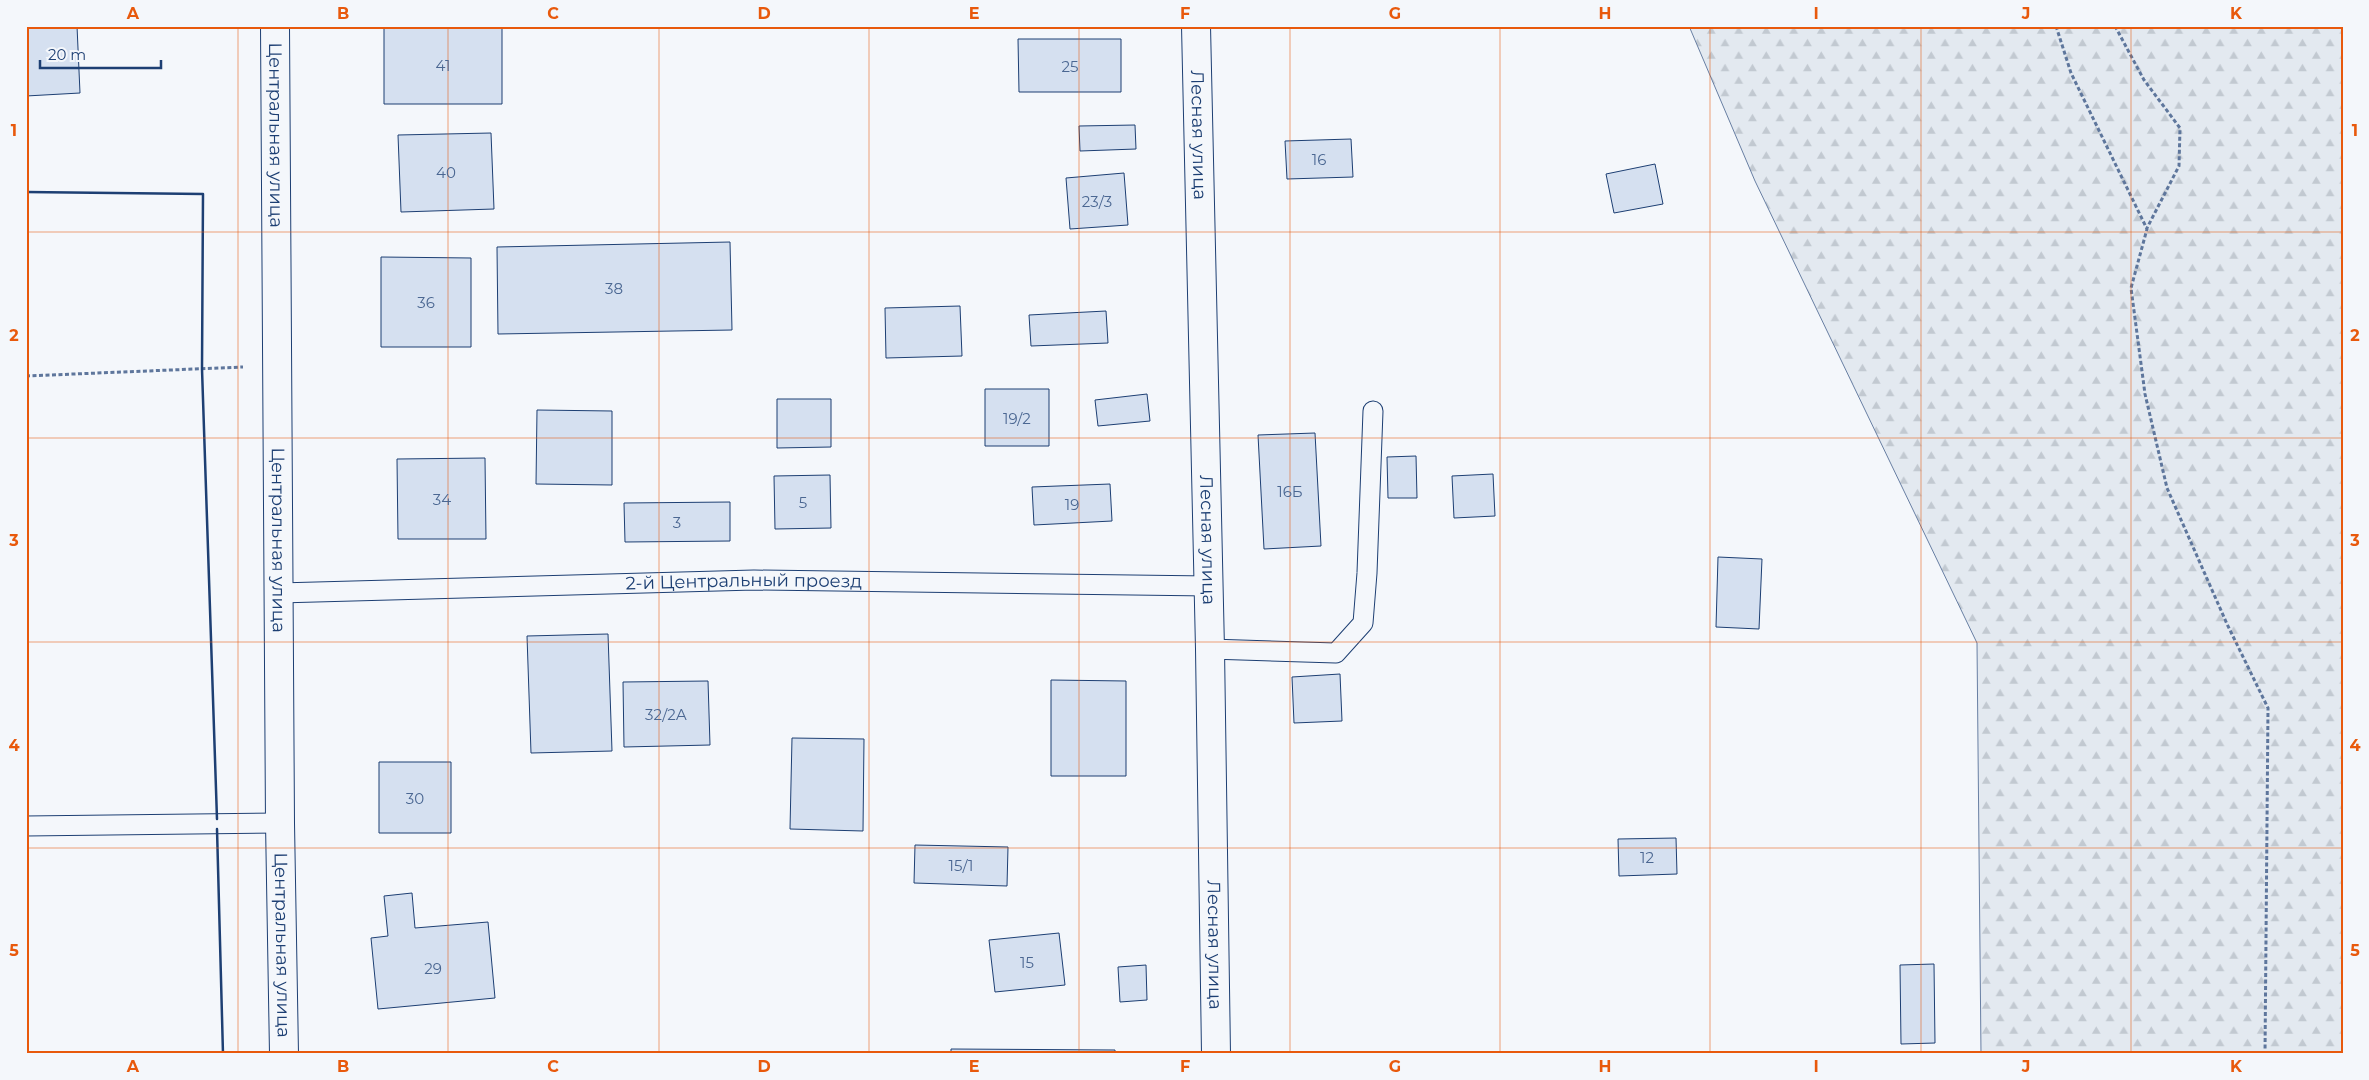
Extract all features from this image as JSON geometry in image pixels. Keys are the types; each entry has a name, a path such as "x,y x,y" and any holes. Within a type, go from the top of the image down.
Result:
{"street":[{"name":"Центральная улица","path":"275,26 280,823 284,1054"},
{"name":"Лесная улица","path":"1196,26 1209,586 1216,1054"}],"lane":[{"path":"1210,649 1336,653 1363,623 1367,573 1372,411"},
{"name":"2-й Центральный проезд","path":"279,592 754,580 1209,586"},
{"path":"26,826 280,823"}],"path":[{"path":"2056,26 2071,72 2147,229"},
{"path":"2115,26 2144,80 2180,128 2179,166 2147,229 2131,288 2145,394 2167,488 2227,624 2268,708 2265,1054"},
{"path":"26,376 277,366"}],"green space":[{"path":"1689,26 2343,26 2343,1054 1981,1054 1977,643 1755,181"}],"building":[{"path":"26,26 77,26 80,93 26,96"},
{"path":"384,26 502,26 502,104 384,104"},
{"path":"1018,39 1121,39 1121,92 1019,92"},
{"path":"1135,125 1136,149 1080,151 1079,126"},
{"path":"491,133 494,209 401,212 398,135"},
{"path":"1351,139 1353,177 1287,179 1285,141"},
{"path":"1655,164 1663,204 1614,213 1606,174"},
{"path":"1124,173 1128,225 1070,229 1066,178"},
{"path":"730,242 732,330 498,334 497,247"},
{"path":"381,257 471,258 471,347 381,347"},
{"path":"960,306 962,356 886,358 885,308"},
{"path":"1106,311 1108,343 1031,346 1029,315"},
{"path":"985,389 1049,389 1049,446 985,446"},
{"path":"1147,394 1150,421 1098,426 1095,400"},
{"path":"777,399 831,399 831,447 777,448"},
{"path":"537,410 612,411 612,485 536,484"},
{"path":"1315,433 1321,546 1264,549 1258,435"},
{"path":"1416,456 1417,498 1388,498 1387,457"},
{"path":"485,458 486,539 398,539 397,459"},
{"path":"1493,474 1495,516 1454,518 1452,476"},
{"path":"830,475 831,528 775,529 774,476"},
{"path":"1110,484 1112,521 1034,525 1032,487"},
{"path":"730,502 730,541 625,542 624,503"},
{"path":"1718,557 1762,559 1759,629 1716,627"},
{"path":"608,634 612,751 531,753 527,636"},
{"path":"1340,674 1342,721 1294,723 1292,677"},
{"path":"1051,680 1126,681 1126,776 1051,776"},
{"path":"708,681 710,745 624,747 623,682"},
{"path":"792,738 864,739 863,831 790,829"},
{"path":"379,762 451,762 451,833 379,833"},
{"path":"1676,838 1677,874 1619,876 1618,839"},
{"path":"915,845 1008,847 1007,886 914,883"},
{"path":"412,893 415,928 488,922 495,998 378,1009 371,938 388,936 384,896"},
{"path":"1059,933 1065,985 995,992 989,940"},
{"path":"1934,964 1935,1043 1901,1044 1900,965"},
{"path":"1146,965 1147,1000 1120,1002 1118,967"},
{"path":"951,1049 1115,1050 1115,1054 951,1054"}],"wall":[{"path":"26,192 203,194 202,369 217,819"},
{"path":"217,829 223,1054"}]}
